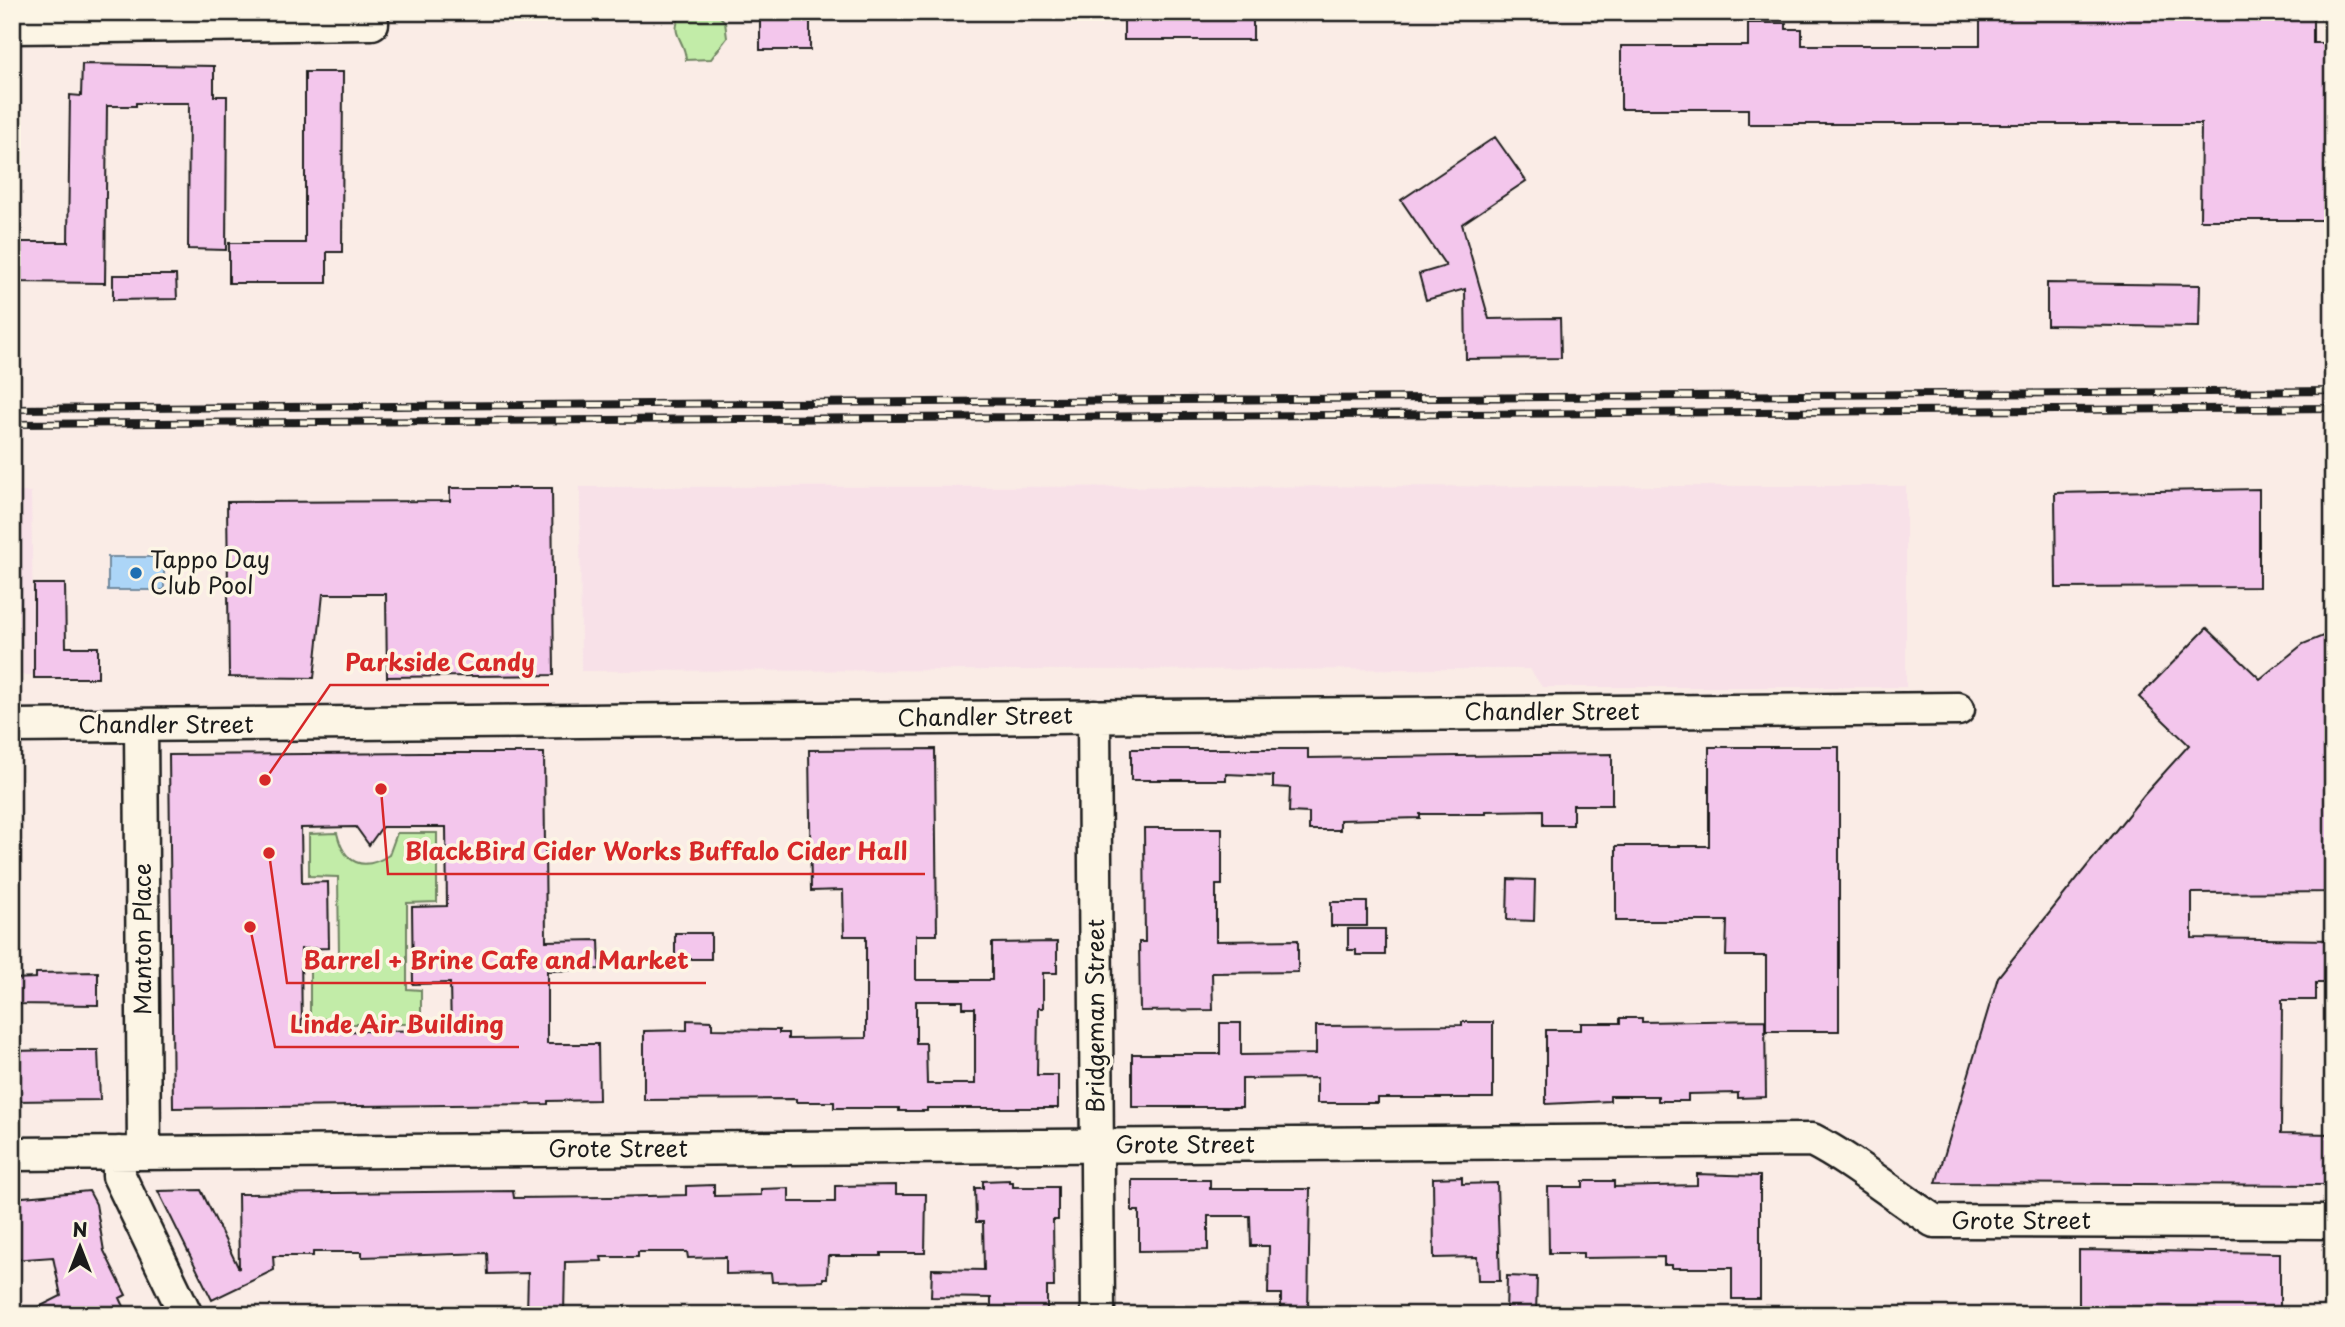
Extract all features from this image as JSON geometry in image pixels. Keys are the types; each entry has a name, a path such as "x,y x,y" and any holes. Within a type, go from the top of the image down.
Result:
{"street":[{"path":"12,27 194,19 372,23"},
{"name":"Chandler Street","path":"12,726 1958,709"},
{"name":"Bridgeman Street","path":"1094,716 1098,1315"},
{"name":"Manton Place","path":"141,725 132,1153 120,1176 186,1315"},
{"name":"Grote Street","path":"12,1154 1812,1140 1840,1154 1898,1198 1934,1221 2333,1222"}],"shaded area":[{"path":"1906,486 1906,687 1542,687 1530,669 581,671 580,487"},
{"path":"12,492 31,492 34,675 12,675"}],"green space":[{"path":"683,12 716,12 725,22 727,38 711,59 686,60 677,31 678,20"},
{"path":"337,833 344,852 363,864 389,855 397,833 437,833 437,902 407,903 407,989 421,990 421,1024 351,1024 350,1019 310,1019 310,954 339,954 338,877 309,876 309,834"}],"water":[{"name":"Tappo Day Club Pool","path":"108,557 164,557 164,590 108,590"}],"building":[{"path":"760,12 810,12 810,50 760,50"},
{"path":"1124,12 1253,12 1253,40 1124,40"},
{"path":"1980,12 2313,12 2313,43 2333,43 2333,220 2200,220 2201,124 1748,124 1748,109 1621,109 1621,46 1748,46 1748,23 1786,23 1786,29 1802,29 1802,45 1980,45"},
{"path":"82,64 214,66 214,96 227,96 226,250 188,249 189,103 107,106 105,283 12,282 12,242 68,242 70,95 81,96"},
{"path":"305,72 343,72 342,252 327,252 327,283 229,283 229,243 305,243"},
{"path":"1495,137 1526,181 1462,224 1489,319 1560,318 1561,358 1466,359 1465,289 1426,300 1419,274 1446,266 1401,200"},
{"path":"113,275 176,275 177,299 113,300"},
{"path":"2047,283 2200,285 2199,327 2047,325"},
{"path":"450,488 552,488 554,675 387,677 386,594 323,594 314,678 229,677 227,502 450,501"},
{"path":"2259,489 2259,587 2056,588 2055,493"},
{"path":"34,584 65,584 66,647 98,647 98,678 34,678"},
{"path":"2207,628 2260,679 2303,644 2333,632 2333,892 2192,893 2192,938 2333,940 2333,983 2316,983 2316,1000 2282,1000 2281,1133 2332,1134 2332,1185 1936,1183 1998,977 2144,795 2189,745 2139,697"},
{"path":"1709,747 1839,747 1839,1031 1766,1031 1766,956 1726,956 1727,921 1616,921 1616,846 1709,846"},
{"path":"935,749 937,935 916,935 916,980 992,980 992,943 1057,942 1057,973 1043,973 1043,1008 1038,1008 1037,1075 1058,1075 1058,1108 927,1108 927,1111 899,1111 899,1108 834,1108 834,1102 796,1102 796,1099 644,1100 644,1031 687,1030 687,1020 712,1021 712,1029 779,1030 779,1033 788,1033 788,1039 866,1038 866,936 844,936 843,890 811,891 809,750","holes":["916,1001 963,1001 963,1008 975,1008 975,1084 927,1084 926,1043 916,1043"]},
{"path":"1131,749 1308,749 1308,758 1612,754 1612,805 1573,805 1573,825 1543,825 1543,810 1486,811 1486,814 1420,814 1420,818 1340,820 1340,830 1309,830 1309,813 1289,812 1290,788 1273,787 1273,776 1226,774 1226,780 1131,780"},
{"path":"544,753 546,941 599,940 600,969 547,971 547,1044 598,1044 599,1100 548,1101 548,1104 173,1108 169,755","holes":["356,827 369,845 382,827 446,827 447,906 412,907 413,984 450,983 451,1030 302,1032 301,949 329,948 328,882 302,883 301,828"]},
{"path":"1144,828 1222,828 1222,885 1216,885 1216,941 1298,940 1298,972 1212,973 1213,1010 1140,1011 1139,942 1145,942"},
{"path":"1508,879 1535,880 1534,921 1507,920"},
{"path":"1331,902 1367,902 1367,926 1331,926"},
{"path":"1348,929 1385,929 1385,955 1356,955 1356,950 1348,950"},
{"path":"675,933 711,933 711,959 675,959"},
{"path":"98,972 98,1005 12,1004 12,979 36,978 36,973"},
{"path":"1620,1018 1642,1018 1642,1022 1765,1020 1766,1097 1738,1098 1738,1093 1688,1094 1688,1101 1658,1101 1658,1096 1610,1096 1610,1101 1546,1104 1546,1030 1581,1030 1581,1023 1620,1023"},
{"path":"1462,1022 1493,1022 1493,1098 1378,1098 1378,1103 1317,1103 1317,1078 1242,1079 1242,1107 1132,1107 1132,1054 1220,1054 1220,1023 1241,1023 1241,1055 1316,1054 1316,1026 1462,1025"},
{"path":"98,1050 100,1100 12,1101 12,1051"},
{"path":"1697,1174 1760,1176 1760,1299 1732,1299 1732,1268 1672,1268 1672,1265 1664,1265 1664,1257 1583,1258 1583,1253 1549,1253 1548,1187 1583,1187 1583,1181 1614,1181 1614,1187 1697,1185"},
{"path":"1462,1177 1462,1184 1497,1183 1500,1281 1478,1281 1477,1257 1434,1258 1433,1178"},
{"path":"1132,1180 1210,1180 1210,1189 1310,1189 1308,1315 1281,1315 1281,1294 1268,1294 1269,1246 1251,1246 1250,1216 1208,1216 1208,1250 1139,1251 1139,1211 1132,1211"},
{"path":"983,1181 1013,1182 1013,1187 1058,1187 1058,1220 1053,1220 1054,1287 1047,1287 1047,1315 991,1315 991,1298 931,1297 932,1269 984,1270 983,1222 976,1222 975,1188 983,1188"},
{"path":"714,1185 714,1196 761,1195 761,1189 789,1188 789,1202 835,1202 835,1186 896,1185 896,1194 926,1194 925,1253 828,1256 827,1278 823,1278 823,1281 772,1282 771,1273 726,1274 726,1257 688,1258 687,1252 638,1252 638,1257 601,1257 602,1261 565,1262 564,1315 527,1315 528,1273 488,1274 487,1253 362,1257 362,1252 313,1252 313,1256 273,1256 274,1270 212,1300 158,1191 201,1190 239,1269 238,1194 513,1191 514,1198 610,1197 686,1195 686,1186"},
{"path":"89,1191 96,1204 104,1251 126,1295 120,1298 128,1315 23,1315 61,1296 53,1257 12,1260 12,1198"},
{"path":"2079,1250 2280,1253 2280,1315 2079,1315"},
{"path":"1507,1276 1537,1277 1536,1315 1506,1315"}],"railway":[{"path":"12,409 2333,391"},
{"path":"12,424 2333,408"}],"place":[{"name":"Tappo Day Club Pool","path":"136,573"},
{"name":"Parkside Candy","path":"265,780"},
{"name":"BlackBird Cider Works Buffalo Cider Hall","path":"381,789"},
{"name":"Barrel + Brine Cafe and Market","path":"269,853"},
{"name":"Linde Air Building","path":"250,927"}]}
